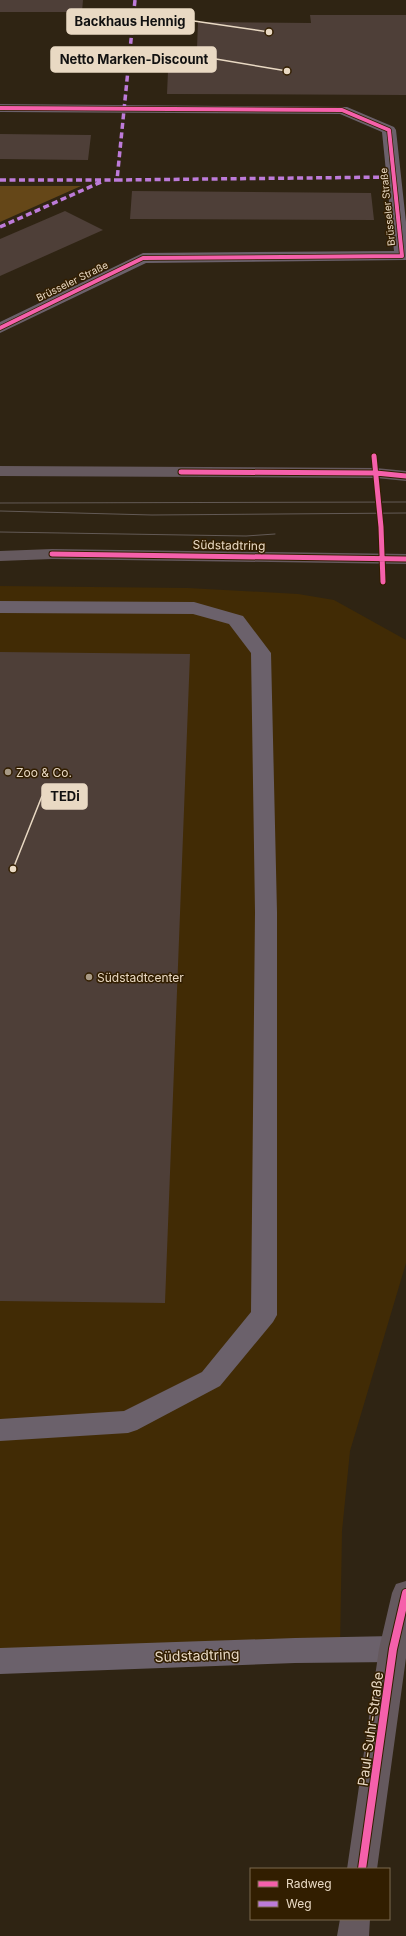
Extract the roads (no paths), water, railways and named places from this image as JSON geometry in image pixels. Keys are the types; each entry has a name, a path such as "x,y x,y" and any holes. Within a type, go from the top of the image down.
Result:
{"street":[{"name":"Brüsseler Straße","path":"0,108 342,110 389,130 402,256 143,258 0,328"},
{"path":"0,471 376,473 406,476"},
{"name":"Südstadtring","path":"0,556 60,554 406,559"},
{"path":"0,607 194,608 236,620 262,653 266,912 264,1315 211,1379 128,1422 0,1430"},
{"name":"Paul-Suhr-Straße","path":"362,1868 393,1649 406,1593"},
{"name":"Südstadtring","path":"0,1661 92,1659 340,1649 393,1649"},
{"path":"353,1936 355,1920"}],"tram line":[{"path":"0,503 406,502"},
{"path":"0,511 152,515 406,513"},
{"path":"0,532 246,536 275,534"}],"place":[{"name":"Backhaus Hennig","path":"269,32"},
{"name":"Netto Marken-Discount","path":"287,71"},
{"name":"Zoo & Co.","path":"8,772"},
{"name":"TEDi","path":"13,869"},
{"name":"Südstadtcenter","path":"89,977"}]}
